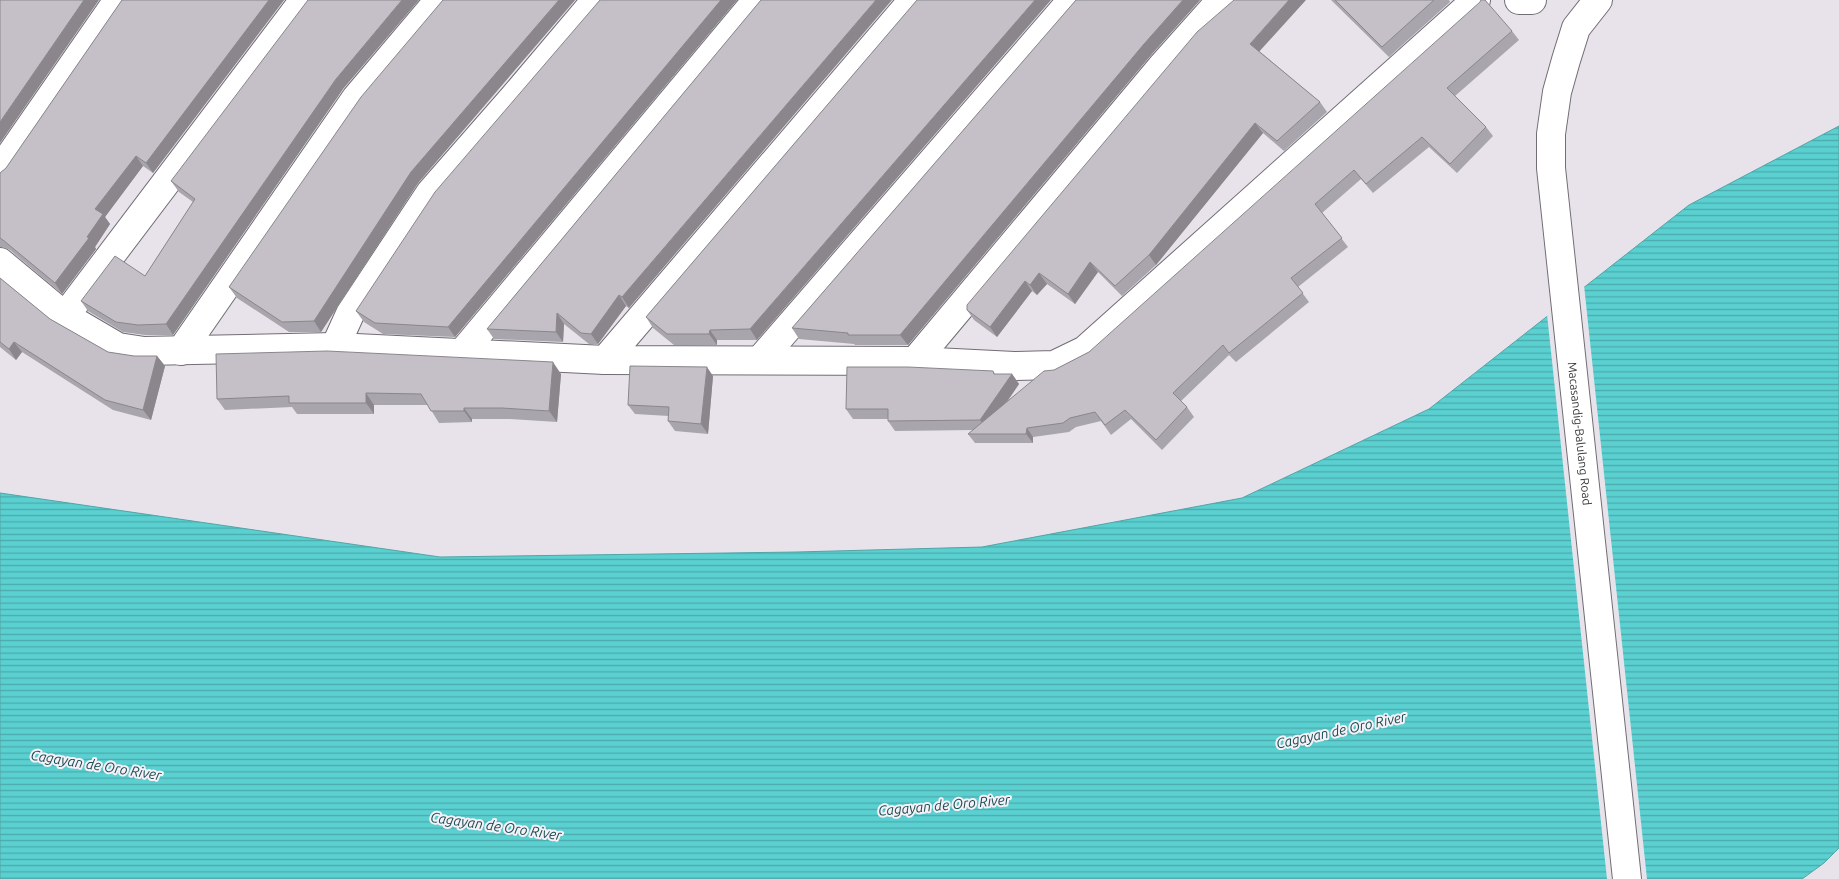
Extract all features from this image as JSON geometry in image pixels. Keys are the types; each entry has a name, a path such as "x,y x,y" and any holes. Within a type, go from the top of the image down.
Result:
{"street":[{"path":"0,170 118,0"},
{"path":"66,316 304,0"},
{"path":"181,351 356,98 439,0"},
{"path":"335,347 350,314 430,193 514,98 596,0"},
{"path":"462,353 756,0"},
{"path":"605,360 913,0"},
{"path":"760,360 1072,0"},
{"path":"915,361 1163,65 1221,0"},
{"path":"0,262 66,316 118,348 144,351 335,347 605,360 915,361 1014,366 1054,365 1084,350 1476,0"},
{"path":"1519,0 1532,0"},
{"name":"Macasandig-Balulang Road","path":"1598,0 1576,28 1559,84 1551,134 1551,168 1627,879"}],"water":[{"name":"Cagayan de Oro River","path":"1839,126 1839,848 1824,863 1802,879 0,879 0,493 440,557 797,552 982,547 1242,498 1429,409 1689,205"}],"pier":[{"path":"1584,285 1647,879 1607,879 1547,314"}],"building":[{"path":"0,0 84,0 0,122"},
{"path":"122,0 269,0 146,163 136,156 95,209 103,214 87,237 89,238 55,283 0,238 0,173 6,168"},
{"path":"308,0 402,0 336,79 166,324 138,325 116,322 81,301 115,256 145,276 195,199 171,181"},
{"path":"443,0 559,0 411,172 314,321 282,322 229,287 361,97"},
{"path":"600,0 721,0 448,327 375,323 356,311 435,192"},
{"path":"761,0 876,0 622,297 619,295 591,334 581,333 557,313 556,332 487,329"},
{"path":"917,0 1035,0 750,329 710,330 709,334 667,334 646,317"},
{"path":"1076,0 1183,0 900,335 848,335 848,333 792,328"},
{"path":"1234,0 1289,0 1250,44 1320,102 1277,141 1255,123 1149,255 1115,286 1090,262 1068,294 1039,273 1030,285 1025,281 990,327 967,310 967,305 1197,32"},
{"path":"1335,0 1434,0 1382,47"},
{"path":"1481,0 1485,0 1512,31 1447,88 1486,127 1450,164 1422,137 1366,184 1354,170 1315,204 1342,238 1291,278 1303,293 1229,353 1223,345 1173,393 1187,407 1156,440 1125,410 1105,425 1095,412 1070,418 1063,423 1027,428 1026,434 968,434 1044,371 1054,370 1089,352"},
{"path":"0,278 50,319 108,352 134,356 157,356 143,410 105,400 14,342 9,349 0,342"},
{"path":"327,351 553,362 549,411 464,408 464,411 431,411 421,394 366,393 366,403 289,403 289,396 217,399 216,354"},
{"path":"630,366 707,367 701,424 668,421 669,407 628,405"},
{"path":"847,367 908,367 993,371 994,374 1012,374 980,420 888,421 888,409 846,409"}]}
